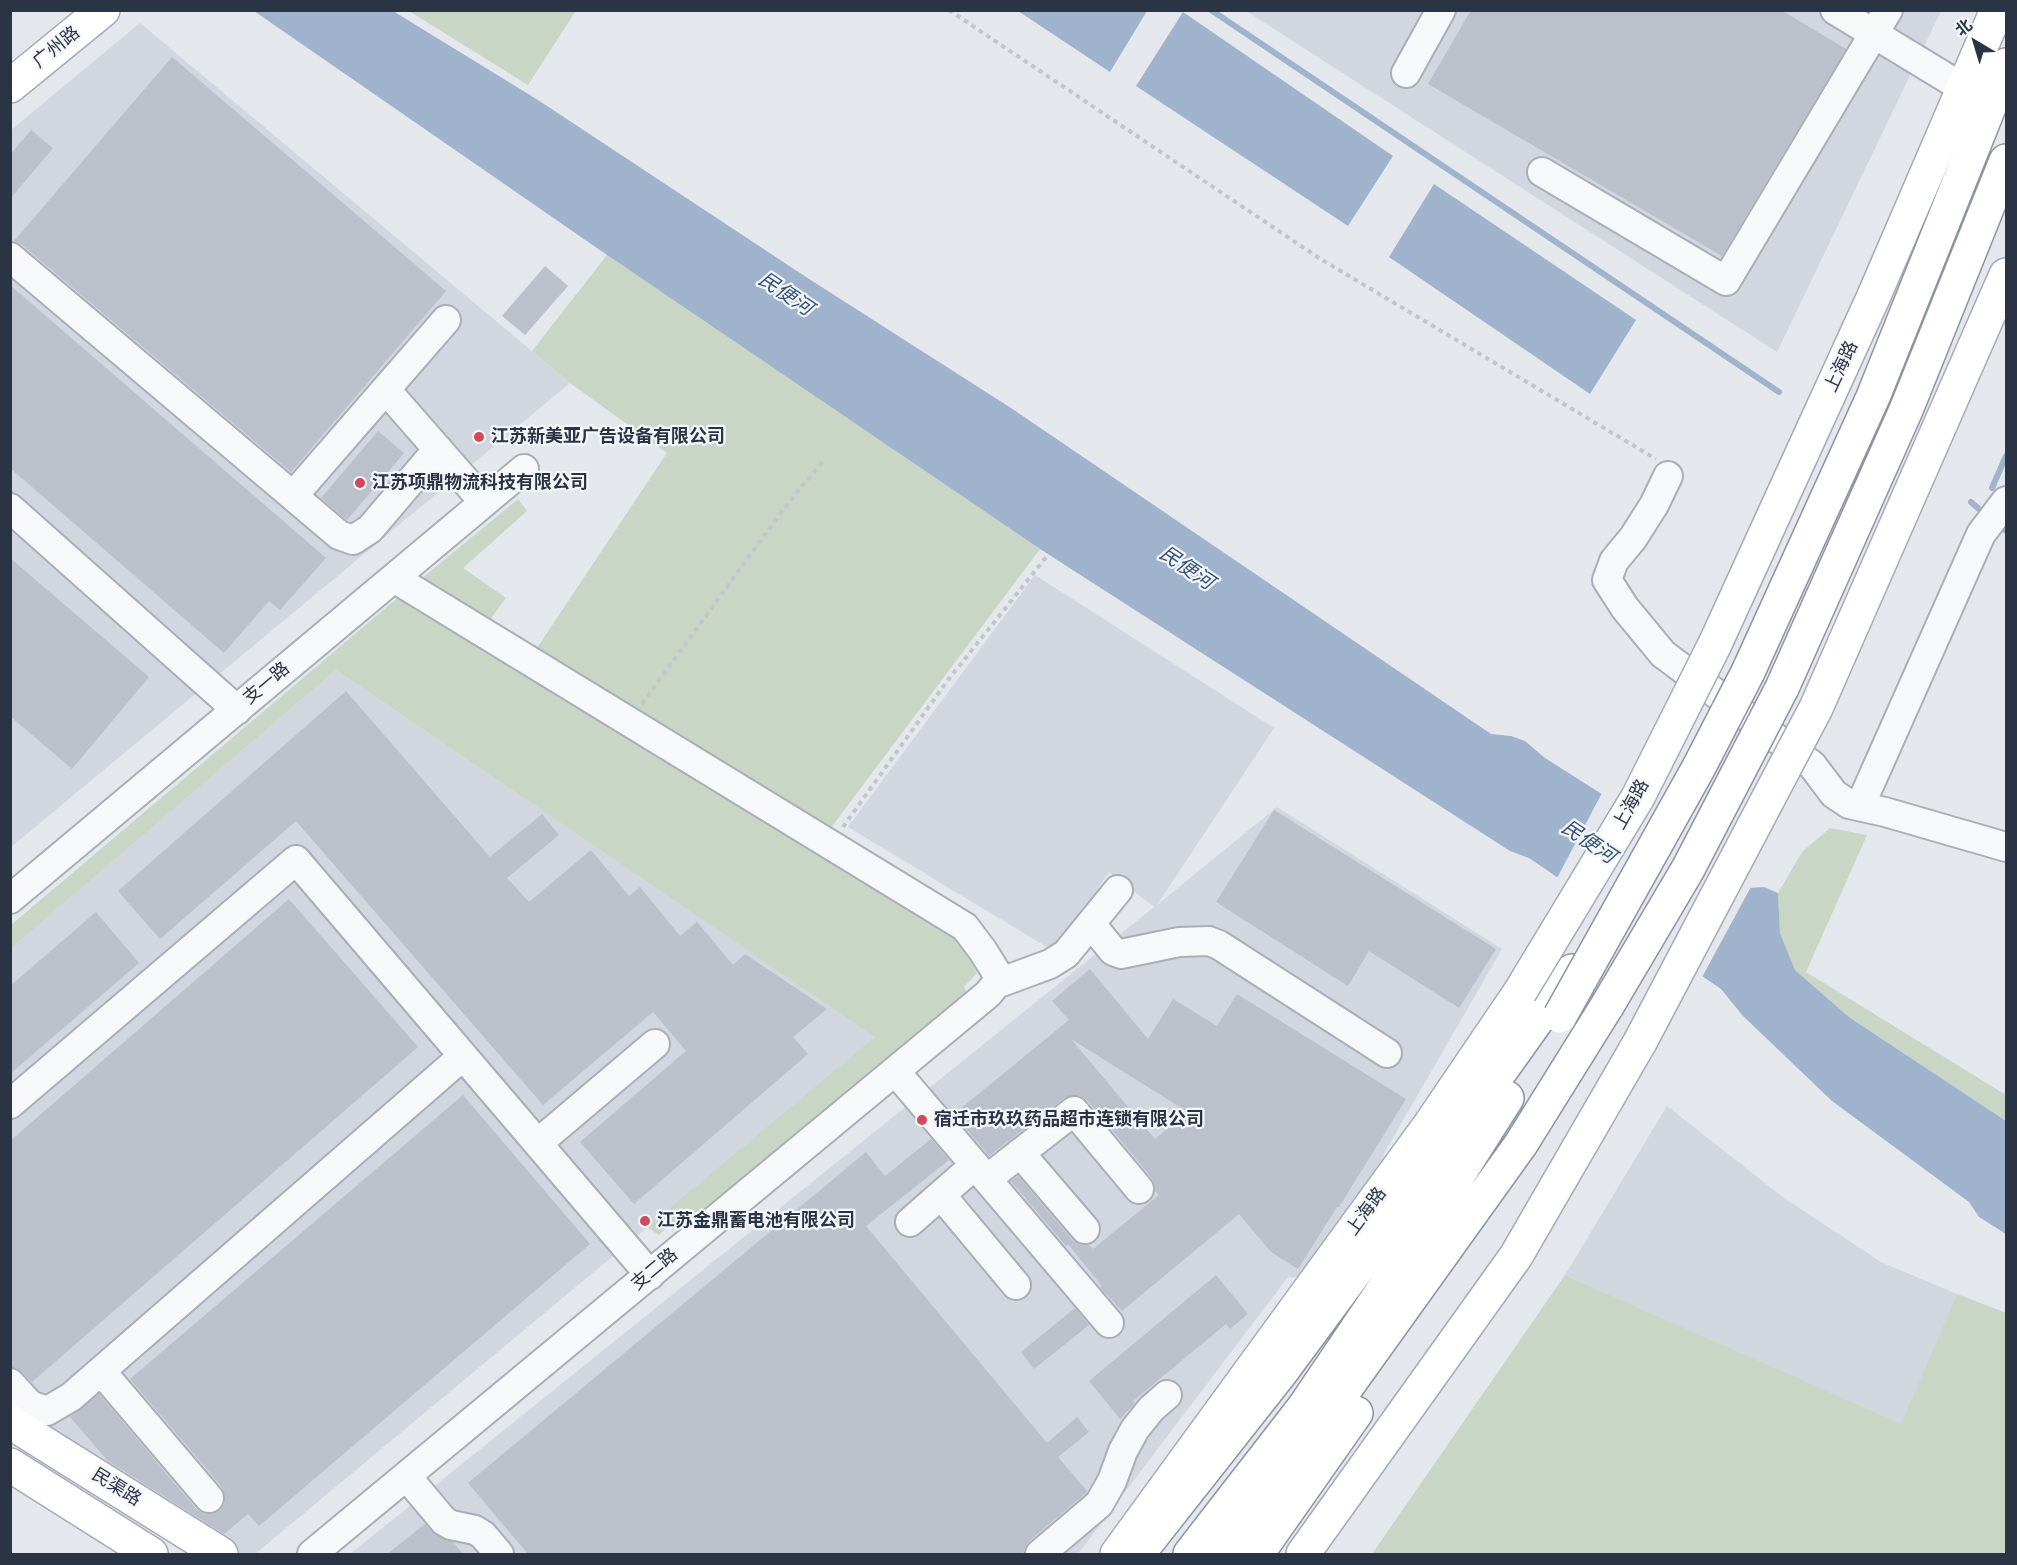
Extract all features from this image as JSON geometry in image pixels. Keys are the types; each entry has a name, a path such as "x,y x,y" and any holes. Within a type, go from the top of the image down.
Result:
{"main road":[{"name":"广州路","path":"10,86 103,10"},
{"name":"上海路","path":"1190,1554 1304,1407 1419,1237 1542,1005 1638,797 1715,644 1873,298 1997,10"},
{"name":"上海路","path":"1117,1554 1429,1126 1542,1005 1631,889 1699,767 1748,672 1873,397 2007,65"},
{"path":"1227,1554 1521,1144 1607,1006 1688,869 1782,688 1906,410 2007,160"},
{"path":"1303,1554 1516,1256 1640,1042 1816,708 2007,275"},
{"path":"1138,1554 1310,1333 1416,1191 1542,1005"},
{"path":"1257,1554 1472,1246 1521,1144"},
{"name":"民渠路","path":"10,1422 221,1554"},
{"name":"民渠路","path":"10,1431 192,1554"},
{"name":"民渠路","path":"10,1465 151,1554"},
{"path":"10,1480 117,1554"}],"street":[{"path":"1406,73 1441,10"},
{"path":"1836,10 1881,22 1963,88"},
{"path":"1542,172 1726,280 1881,22"},
{"path":"10,257 339,535 353,540 370,529 438,449"},
{"path":"293,496 446,320"},
{"path":"386,390 484,502"},
{"name":"支一路","path":"10,899 524,469"},
{"path":"1668,476 1638,530 1614,561 1607,580 1625,608 1664,654 1812,765 1834,794 1849,804 2007,847"},
{"path":"1860,806 1981,534 2007,501"},
{"path":"10,508 237,710"},
{"path":"394,578 965,927 984,951 998,975 996,984"},
{"path":"10,1104 296,860 650,1275"},
{"path":"996,984 1050,964 1066,954 1118,890"},
{"path":"1091,924 1113,951 1121,954 1179,942 1209,941 1219,945 1388,1053"},
{"name":"支二路","path":"312,1554 988,994 996,984"},
{"path":"538,1143 655,1044"},
{"path":"10,1383 30,1405 47,1411 71,1397 463,1056"},
{"path":"895,1071 1109,1323"},
{"path":"910,1222 941,1195 1020,1153 1074,1111 1139,1189"},
{"path":"1020,1153 1085,1229"},
{"path":"941,1195 1016,1285"},
{"path":"101,1371 209,1498"},
{"path":"1040,1554 1099,1504 1135,1429 1151,1409 1167,1395"},
{"path":"407,1477 444,1521 451,1525 475,1530 483,1535 499,1554"}],"path":[{"path":"949,10 1318,258 1660,462 1668,476"},
{"path":"629,722 785,507 825,459"},
{"path":"830,844 948,680 1047,556"}],"shaded area":[{"path":"1246,11 1941,11 1777,352"},
{"path":"140,23 570,383 11,847 11,130"},
{"path":"1035,575 1274,728 1157,905 1277,807 1502,949 1383,1155 1394,1161 1322,1280 1288,1277 1078,1554 350,1554 1154,907 1109,872 1055,952 848,827"},
{"path":"336,670 876,1037 255,1554 241,1554 11,1409 10,948"},
{"path":"1667,1106 1784,1198 1881,1262 1957,1294 1902,1425 1565,1275"}],"green space":[{"path":"572,10 575,12 528,85 409,11"},
{"path":"607,255 1040,549 827,833 535,651 667,453 570,383 532,351"},
{"path":"518,499 527,511 463,568 506,598 486,625 415,584"},
{"path":"401,595 957,937 977,973 964,987 970,997 686,1229 670,1224 659,1235 647,1227 875,1037 336,670 11,948 11,925"},
{"path":"1830,828 1867,835 1806,972 2006,1095 2006,1121 1849,1017 1795,970 1780,933 1778,893 1802,852"},
{"path":"1565,1275 1901,1424 1957,1294 2006,1313 2006,1554 1372,1554"}],"water":[{"name":"民便河","path":"254,11 393,11 538,100 806,277 1011,408 1491,734 1511,736 1525,741 1545,758 1750,888 1764,887 1778,893 1780,933 1795,970 1849,1017 2006,1121 2006,1234 1979,1217 1969,1202 1832,1101 1743,1016 1721,989 1529,858 1510,851 1040,549 607,255"},
{"path":"1018,11 1147,11 1110,72"},
{"path":"1183,12 1393,156 1348,226 1136,86"},
{"path":"1434,184 1636,320 1590,394 1389,257"}],"pier":[{"path":"1603,791 1752,885 1701,979 1556,880"}],"building":[{"path":"1471,10 1781,10 1846,49 1722,256 1428,84"},
{"path":"172,57 446,291 291,472 21,244 14,241"},
{"path":"31,130 53,148 10,199 10,155"},
{"path":"545,266 568,286 525,335 502,316"},
{"path":"10,285 326,558 280,610 269,601 224,653 10,468"},
{"path":"378,431 404,453 347,520 321,498"},
{"path":"10,558 149,677 72,769 10,716"},
{"path":"346,691 490,857 542,814 559,835 507,878 529,902 591,850 629,896 640,887 680,936 697,922 733,965 745,954 827,1009 793,1037 808,1054 634,1204 580,1142 686,1051 653,1012 543,1105 296,821 160,939 118,891"},
{"path":"1274,810 1496,949 1459,1008 1369,951 1348,986 1216,902"},
{"path":"289,899 418,1047 32,1382 22,1372 10,1367 10,1141"},
{"path":"96,912 139,963 10,1074 10,986"},
{"path":"1090,969 1148,1039 1173,999 1217,1026 1237,994 1406,1099 1298,1269 1271,1252 1239,1214 1122,1311 1100,1287 1102,1286 1068,1244 1066,1246 1011,1181 1018,1176 1072,1240 1080,1245 1089,1245 1093,1249 1159,1195 1155,1191 1152,1178 1087,1100 1079,1095 1064,1098 989,1156 954,1114 1069,1020 1052,1001","holes":["1071,1039 1188,1112 1155,1139"]},
{"path":"463,1095 590,1244 259,1526 248,1514 224,1534 108,1461 70,1417 99,1394 196,1509 211,1514 220,1510 225,1496 222,1487 130,1379"},
{"path":"931,1139 949,1160 866,1226 1047,1443 1077,1417 1089,1432 1058,1457 1087,1491 1086,1493 1029,1541 1023,1554 528,1554 468,1483 866,1152 885,1176"},
{"path":"1216,1275 1248,1314 1230,1329 1226,1324 1133,1401 1135,1403 1120,1419 1089,1381"},
{"path":"1075,1308 1089,1325 1034,1369 1021,1352"},
{"path":"425,1524 436,1535 453,1542 463,1554 387,1554"}],"waterway":[{"path":"1211,10 1779,392"},
{"path":"1992,488 2006,456"},
{"path":"1971,502 1979,509"}],"place":[{"name":"江苏新美亚广告设备有限公司","path":"479,437"},
{"name":"江苏项鼎物流科技有限公司","path":"360,483"},
{"name":"宿迁市玖玖药品超市连锁有限公司","path":"922,1120"},
{"name":"江苏金鼎蓄电池有限公司","path":"645,1221"}]}
